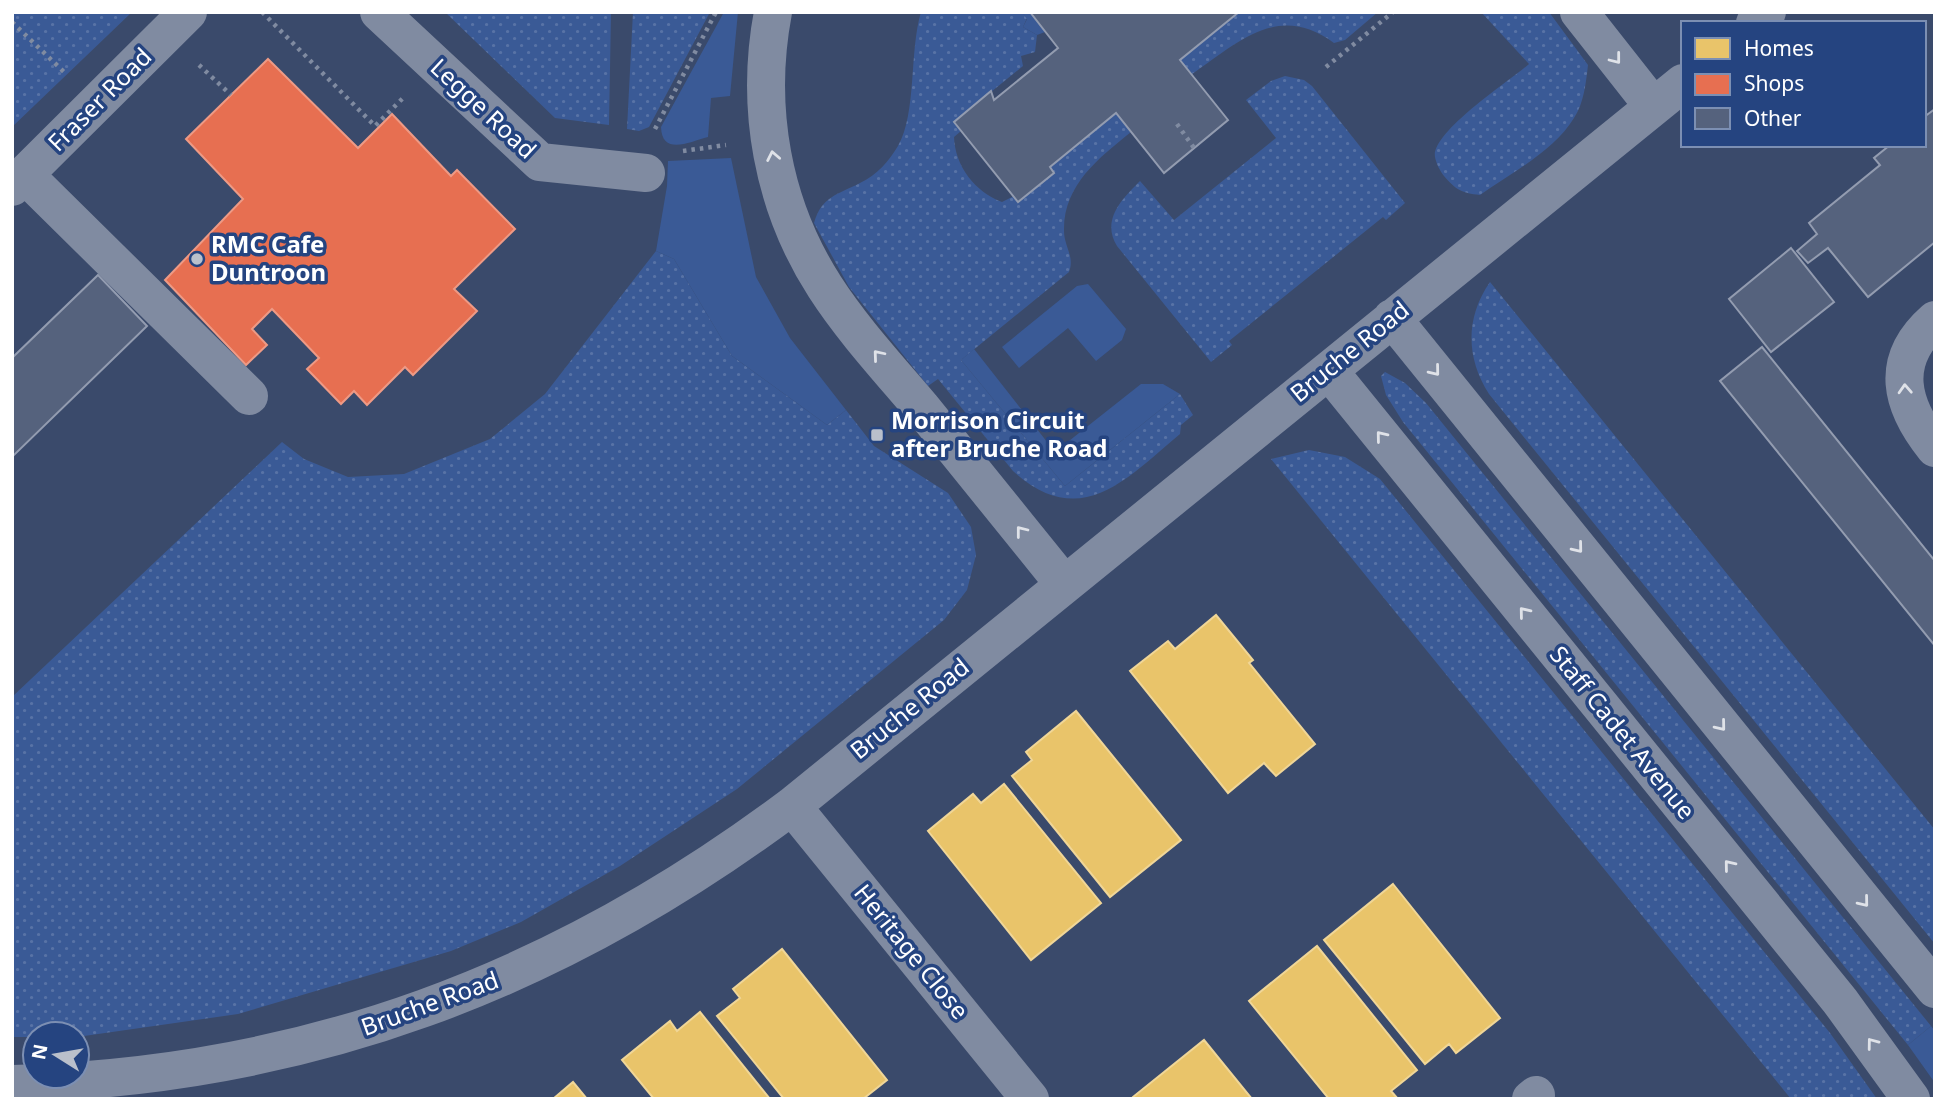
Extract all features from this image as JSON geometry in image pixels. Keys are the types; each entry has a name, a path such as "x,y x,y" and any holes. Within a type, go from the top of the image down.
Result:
{"street":[{"name":"Fraser Road","path":"19,181 188,12"},
{"name":"Legge Road","path":"379,12 540,162 658,155"},
{"path":"773,12 765,88 769,139 784,202 801,246 845,314 1064,584"},
{"path":"1579,12 1653,106"},
{"name":"Bruche Road","path":"12,1084 130,1077 240,1059 339,1036 439,1004 506,978 611,926 701,871 792,806 1681,84"},
{"path":"19,181 249,396"},
{"path":"1392,318 1935,989"},
{"path":"1935,320 1918,338 1908,359 1905,392 1910,414 1935,448"},
{"name":"Staff Cadet Avenue","path":"1329,371 1853,1017 1911,1099"},
{"name":"Heritage Close","path":"792,806 1030,1099"}],"path":[{"path":"262,12 375,125 408,93"},
{"path":"711,147 658,155 656,124 716,12"},
{"path":"1326,67 1392,12"},
{"path":"12,22 73,81"},
{"path":"198,64 231,95"},
{"path":"1177,124 1194,148"}],"shaded area":[{"path":"12,12 132,12 12,127"},
{"path":"445,12 611,12 609,125 555,118"},
{"path":"633,12 710,12 649,127 639,131 627,129"},
{"path":"724,12 738,12 730,96 711,98 708,137 685,144 671,144 663,136 661,127"},
{"path":"921,12 1022,12 1027,18 1023,27 1037,35 1035,52 1021,56 1023,66 954,122 961,131 954,137 955,148 963,168 975,185 992,198 1002,202 1014,196 1019,202 1054,173 1050,167 1116,113 1131,132 1095,163 1076,186 1065,215 1064,236 1071,261 1069,272 961,360 1065,486 1180,394 1193,415 1181,425 1180,434 1121,482 1102,492 1081,498 1060,497 1037,489 1013,471 938,379 928,386 849,287 814,223 826,202 872,176 887,162 898,146 908,117"},
{"path":"1022,12 1030,12 1045,32 1037,35 1023,27 1027,19"},
{"path":"1239,12 1378,12 1345,40 1334,43 1314,31 1295,26 1277,26 1260,31 1243,39 1192,74 1180,60"},
{"path":"1481,12 1549,12 1588,65 1580,106 1565,130 1531,161 1480,195 1460,190 1444,176 1435,157 1437,146 1458,121 1529,64"},
{"path":"1285,76 1304,80 1312,86 1405,203 1386,220 1383,217 1229,341 1232,345 1211,362 1117,246 1111,227 1112,219 1121,203 1140,181 1174,220 1276,138 1246,100 1271,81"},
{"path":"731,158 756,277 790,338 846,410 827,425 732,356 674,259 656,251 667,186 668,161"},
{"path":"656,251 674,259 732,356 827,425 846,410 874,446 948,493 971,527 976,555 967,590 944,620 737,789 620,866 521,922 451,951 238,1014 91,1035 91,1020 21,1020 21,1037 12,1037 12,697 282,442 304,459 348,477 404,474 490,439 545,394"},
{"path":"1490,282 1935,830 1935,944 1489,394 1476,366 1472,338 1476,310"},
{"path":"1088,284 1126,329 1122,340 1096,361 1068,328 1019,368 1002,347 1077,286"},
{"path":"974,349 1055,452 1141,384 1163,384 1180,394 1065,486 961,360"},
{"path":"1385,372 1405,383 1426,403 1931,1026 1908,1045 1403,422 1386,395 1381,376"},
{"path":"1309,450 1345,457 1380,479 1830,1033 1877,1099 1791,1099 1271,459"},
{"path":"1931,1026 1935,1031 1935,1083 1908,1045"}],"building: Homes":[{"path":"1216,615 1253,660 1249,663 1315,744 1276,776 1264,763 1228,793 1130,671 1168,641 1175,649"},
{"path":"1076,711 1181,840 1110,897 1012,776 1032,760 1026,752"},
{"path":"1004,784 1101,903 1031,960 928,831 973,794 981,803"},
{"path":"1393,884 1500,1018 1456,1053 1449,1044 1425,1064 1324,940"},
{"path":"1317,946 1417,1070 1391,1091 1398,1099 1329,1099 1249,1001"},
{"path":"782,949 887,1080 863,1099 784,1099 717,1016 740,998 733,989"},
{"path":"700,1012 770,1099 654,1099 622,1060 670,1021 677,1031"},
{"path":"1204,1040 1252,1099 1134,1099 1133,1097"},
{"path":"573,1082 587,1099 553,1099"}],"building: Shops":[{"path":"268,59 358,148 392,114 451,176 457,170 515,229 454,289 477,311 413,375 405,367 367,405 354,391 341,404 307,369 319,358 272,309 252,329 267,345 246,365 165,280 243,199 186,139"}],"building: Other":[{"path":"1030,12 1239,12 1180,60 1228,120 1164,173 1116,113 1050,167 1054,173 1018,202 954,122 991,91 994,100 1058,48"},
{"path":"1935,109 1935,242 1868,297 1828,248 1808,263 1797,251 1817,234 1809,223 1880,165 1874,158 1888,147 1926,147 1926,116"},
{"path":"1791,248 1834,302 1771,352 1729,299"},
{"path":"98,275 147,326 12,457 12,358"},
{"path":"1762,347 1935,561 1935,646 1720,381"}],"place":[{"name":"RMC Cafe Duntroon","path":"197,259"},
{"name":"Morrison Circuit after Bruche Road","path":"877,435"}]}
